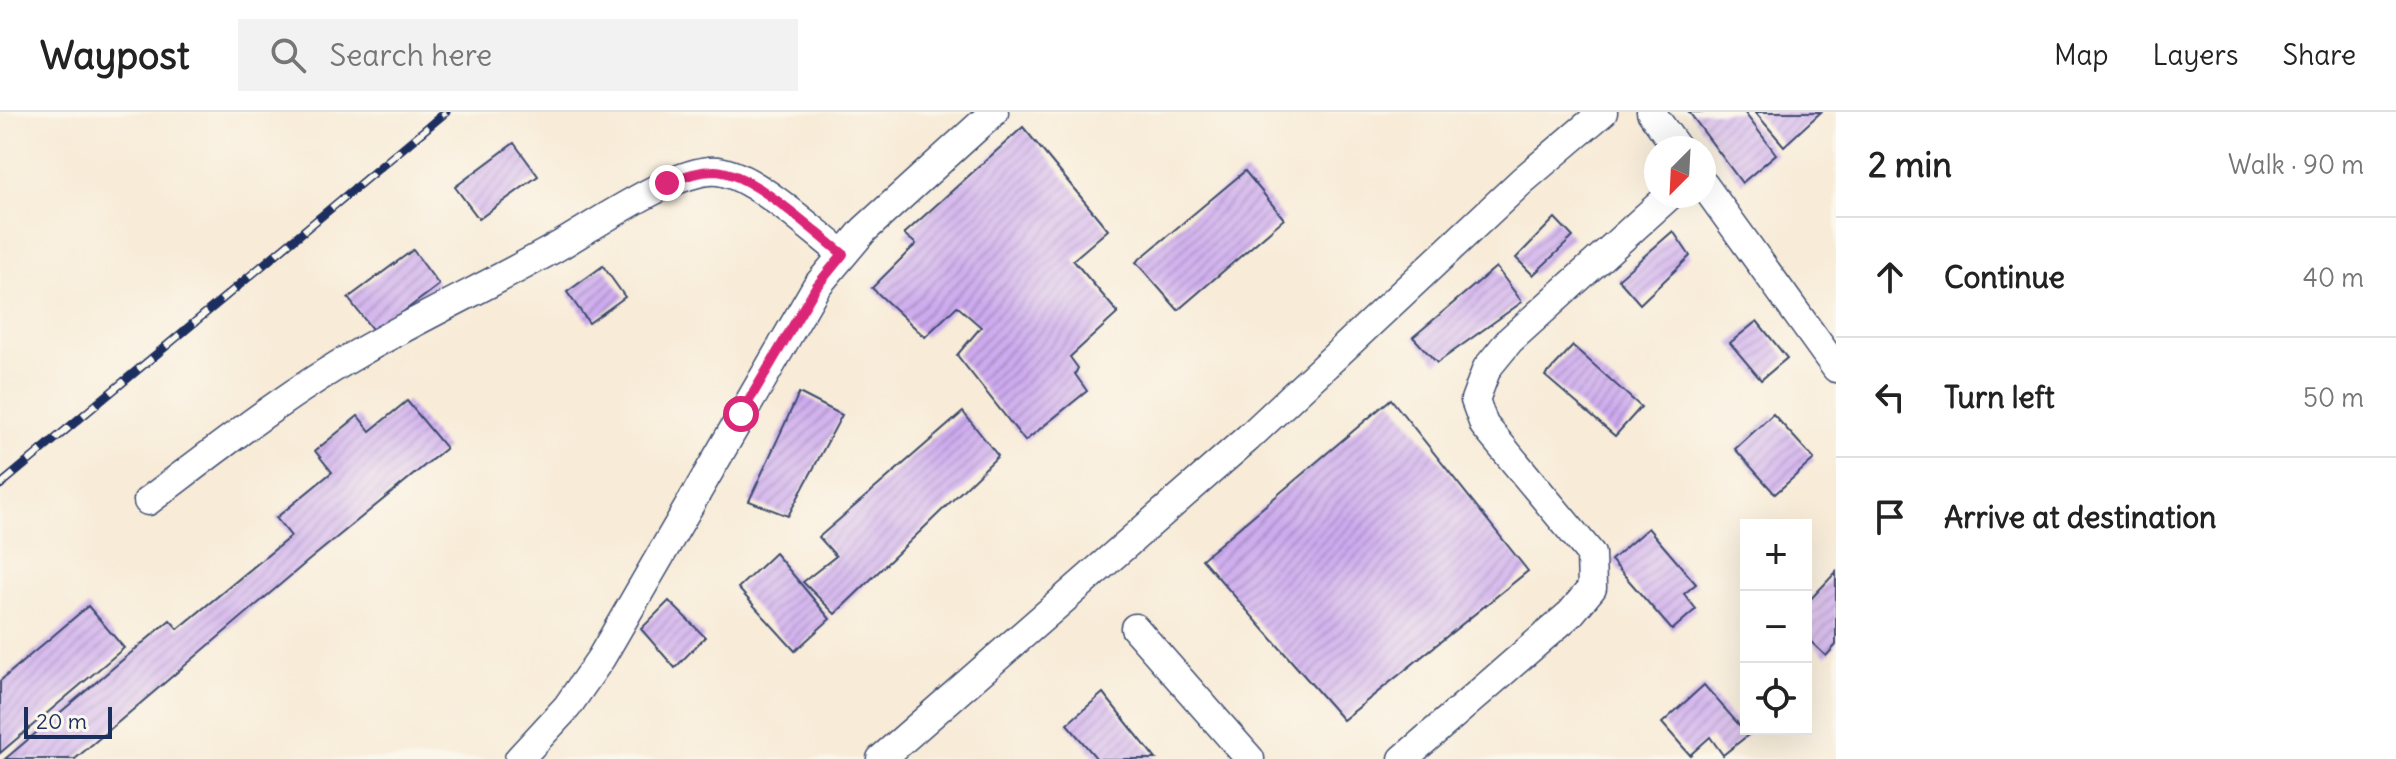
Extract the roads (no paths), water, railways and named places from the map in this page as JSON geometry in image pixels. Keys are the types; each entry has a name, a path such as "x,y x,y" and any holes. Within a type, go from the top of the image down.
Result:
{"street":[{"path":"519,759 567,707 601,658 816,287 864,230 994,112"},
{"path":"881,759 1248,438 1523,180 1603,112"},
{"path":"1651,112 1668,136"},
{"path":"148,501 250,423 360,352 557,247 667,183 693,173 718,171 746,179 843,254"},
{"path":"1716,202 1836,368"},
{"path":"1403,759 1571,613 1592,588 1591,554 1484,425 1475,400 1487,368 1510,340 1656,208"},
{"path":"1135,628 1250,759"}],"railway":[{"path":"0,485 446,112"}]}
